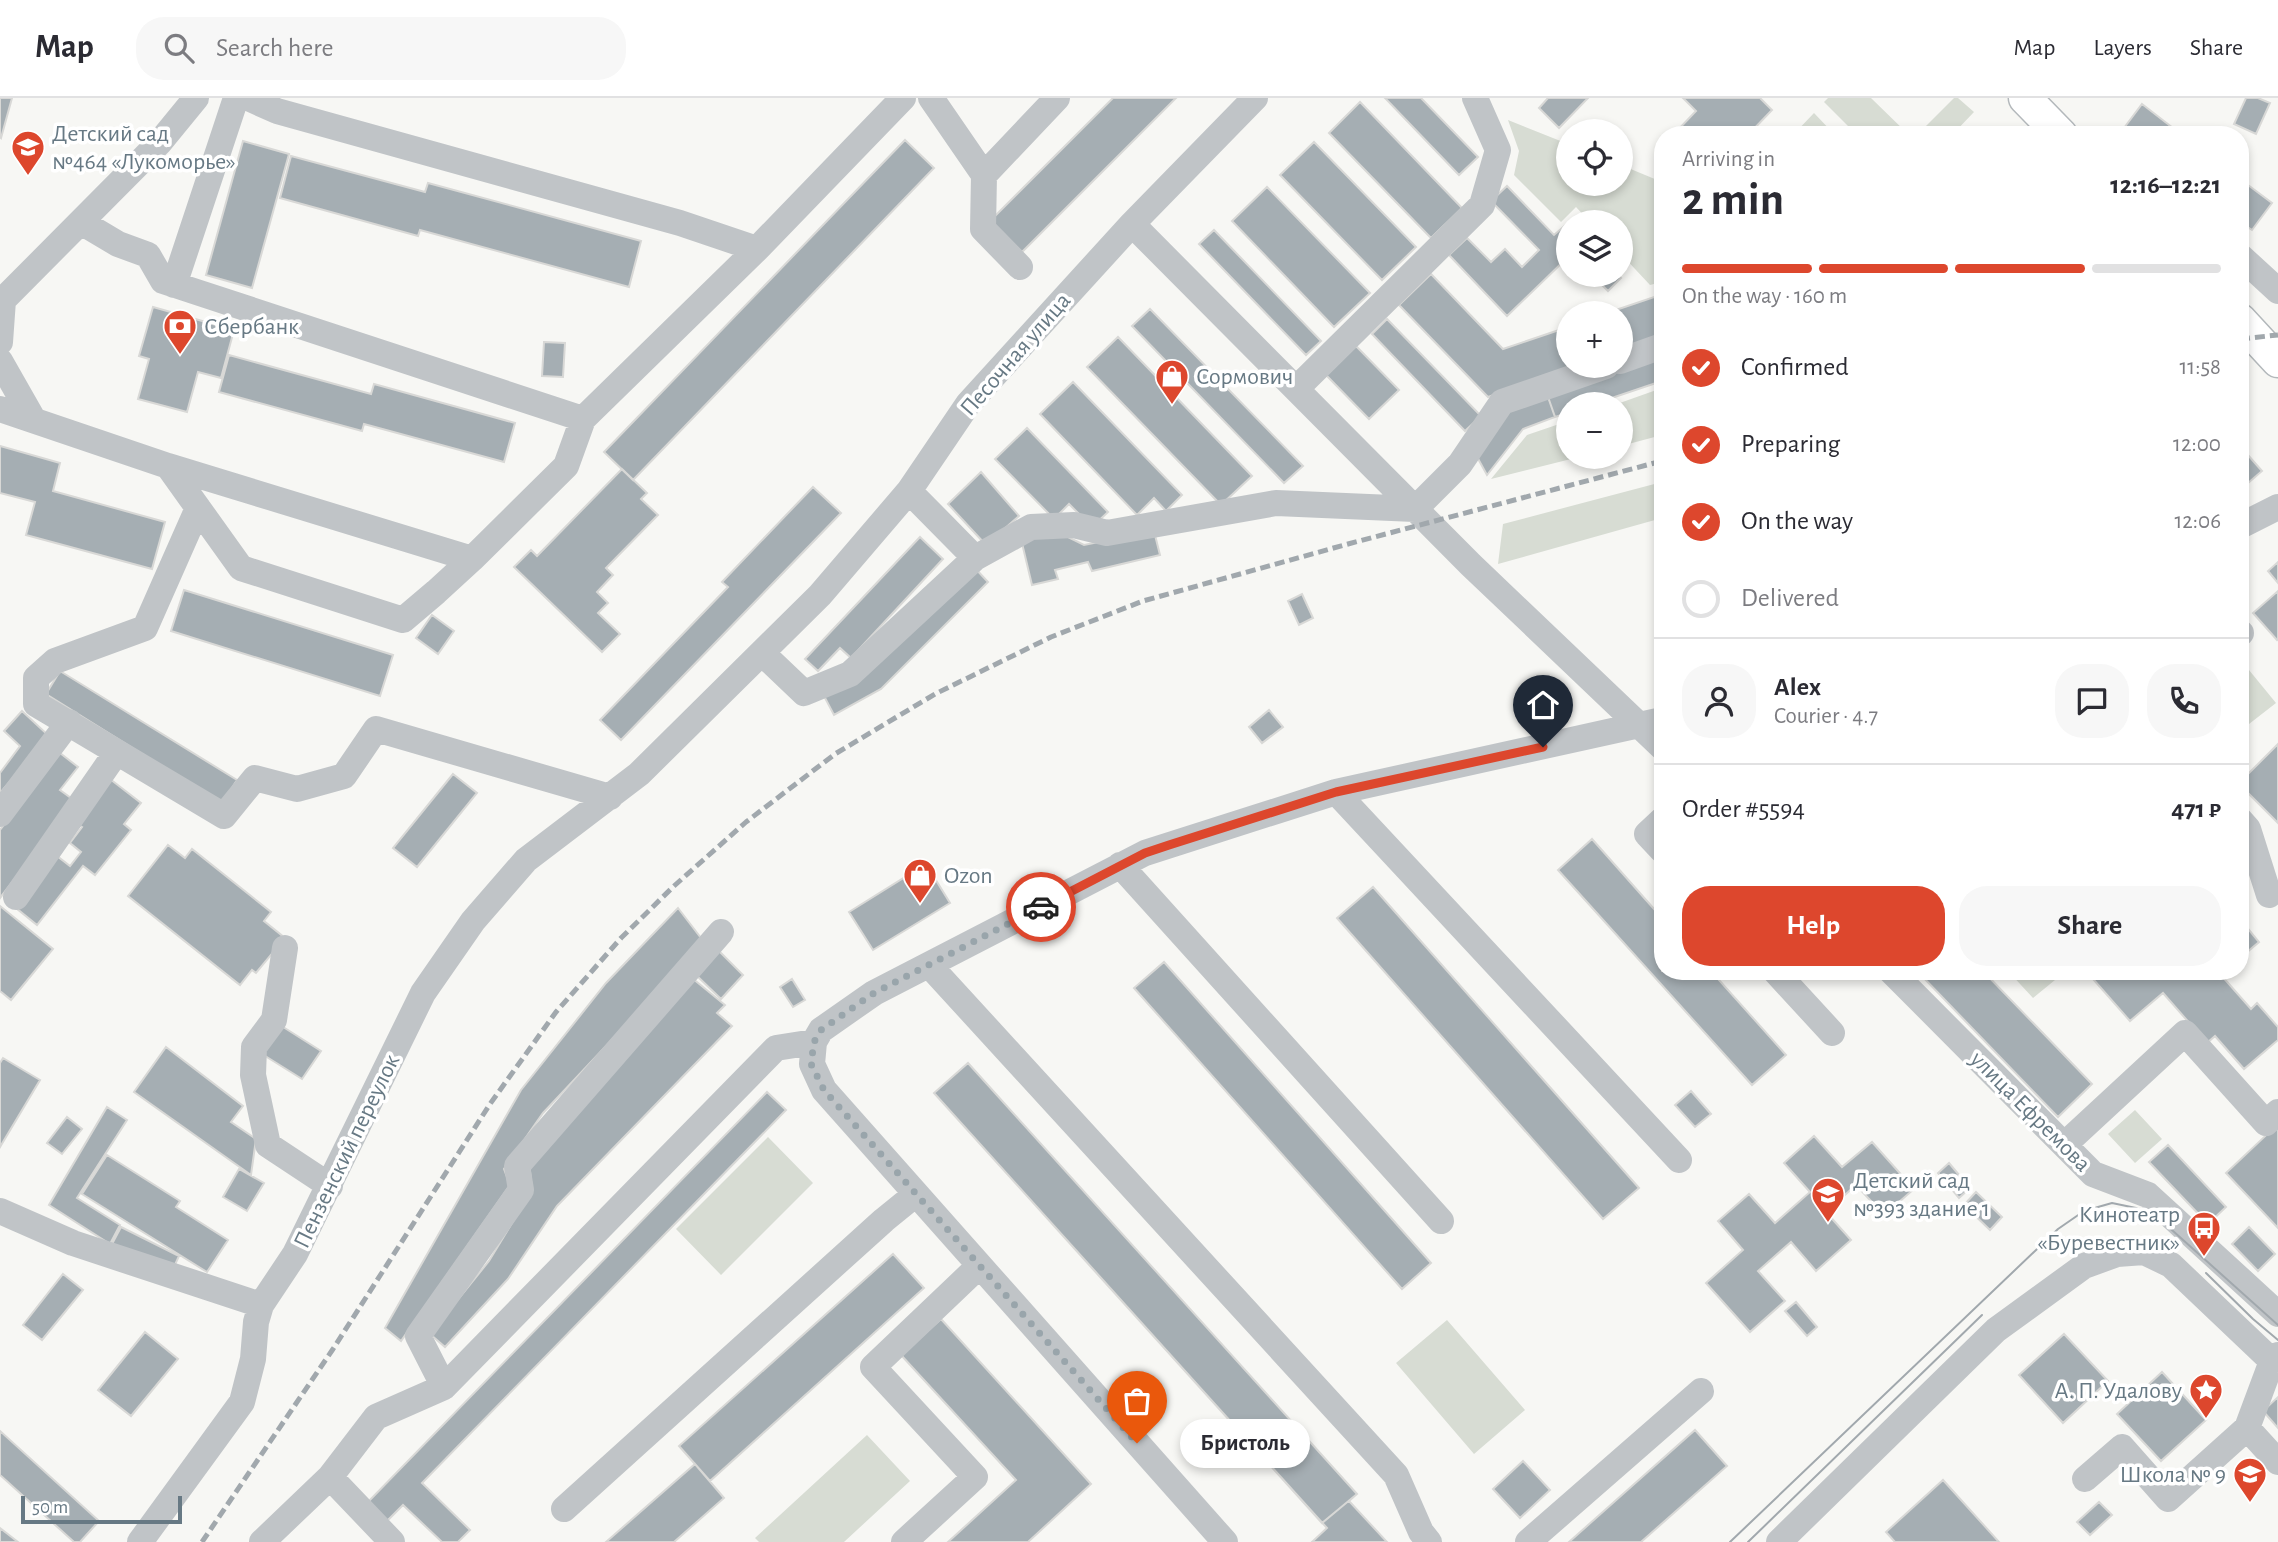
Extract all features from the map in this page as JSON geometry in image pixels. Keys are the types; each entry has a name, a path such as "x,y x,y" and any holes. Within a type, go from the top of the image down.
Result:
{"main road":[{"path":"2025,98 2052,126"},
{"path":"2249,330 2278,361"}],"street":[{"path":"0,342 1,301 160,142 196,98"},
{"path":"174,285 236,98"},
{"path":"248,98 277,111 299,107 757,249"},
{"path":"168,466 241,568 402,620 436,593 566,466 583,419 757,249 903,98"},
{"path":"931,98 984,175 983,229 1020,267"},
{"path":"984,175 1057,98"},
{"name":"Песочная улица","path":"763,654 820,595 909,491 968,404 1132,224 1255,98"},
{"path":"1297,388 1482,205 1498,150 1475,98"},
{"path":"81,222 118,244 148,255 163,281 583,419"},
{"path":"1132,224 1415,509 1651,723"},
{"path":"2249,264 2278,291"},
{"path":"1633,356 1654,349"},
{"path":"0,361 33,419"},
{"path":"763,654 804,693 850,674 975,558 1031,527 1074,525 1107,533 1276,503 1415,509 1460,464 1502,402 1571,378"},
{"path":"0,409 168,466 472,559"},
{"path":"909,491 975,558"},
{"path":"2249,522 2278,507"},
{"path":"198,508 145,628 55,661 36,678 36,704 224,816 255,778 297,789 344,776 376,729 610,797"},
{"name":"Пензенский переулок","path":"140,1542 242,1402 253,1359 256,1322 261,1305 295,1254 423,993 473,921 526,860 639,774 763,654"},
{"path":"0,814 69,722"},
{"path":"1225,1542 824,1090 811,1064 814,1042 821,1030 874,993 1145,853 1336,792 1651,723"},
{"path":"16,897 116,754"},
{"path":"1336,792 1679,1160"},
{"path":"1654,827 1647,834 1654,841"},
{"path":"2249,832 2269,895"},
{"path":"1120,865 1441,1222"},
{"path":"444,1387 418,1336 521,1190 517,1166 721,932"},
{"path":"285,948 274,1020 254,1048 253,1076 268,1145 330,1186"},
{"path":"929,965 1396,1475 1421,1532 1429,1542"},
{"path":"1783,980 1832,1033"},
{"name":"улица Ефремова","path":"1900,980 2093,1174 2148,1195 2278,1314"},
{"path":"2064,1145 2185,1033 2266,1123 2278,1112"},
{"path":"262,1542 330,1477 376,1417 444,1387 776,1048 814,1042"},
{"path":"564,1509 916,1194"},
{"path":"0,1212 73,1242 261,1305"},
{"path":"1779,1542 1996,1330 2084,1266 2117,1254 2144,1252 2171,1265 2275,1358 2247,1428 2168,1499 2122,1447 2085,1479"},
{"path":"904,1542 975,1476 873,1367 979,1266"},
{"path":"1528,1542 1701,1391"},
{"path":"2247,1428 2278,1462"},
{"path":"330,1477 392,1542"}],"shaded area":[{"path":"1828,98 1871,98 1900,126 1848,126 1824,102"},
{"path":"1954,98 1958,98 1974,112 1961,126 1926,126"},
{"path":"1814,113 1826,126 1802,126"},
{"path":"1508,120 1556,139 1556,196 1633,196 1633,170 1654,179 1654,284 1650,285 1633,267 1633,210 1579,210 1576,207 1573,210 1556,210 1556,217 1514,175 1519,151"},
{"path":"1654,391 1654,437 1633,443 1633,398"},
{"path":"1556,425 1556,463 1491,479 1527,435"},
{"path":"1654,484 1654,520 1498,564 1503,524"},
{"path":"2249,670 2276,703 2249,724"},
{"path":"2016,980 2055,980 2033,998"},
{"path":"2135,1110 2162,1139 2135,1163 2108,1134"},
{"path":"768,1137 813,1183 721,1275 676,1229"},
{"path":"1447,1320 1525,1410 1474,1454 1396,1363"},
{"path":"867,1435 910,1481 844,1542 759,1542 755,1538"}],"building":[{"path":"0,98 12,98 1,138 0,137"},
{"path":"1113,98 1176,98 1022,252 990,221"},
{"path":"1385,98 1421,98 1478,157 1459,175"},
{"path":"1548,98 1588,98 1568,119 1556,119 1556,125 1539,108"},
{"path":"1683,98 1760,98 1772,110 1757,126 1682,126 1696,111"},
{"path":"2246,98 2258,98 2270,103 2256,134 2249,131 2249,126 2234,124"},
{"path":"1360,102 1462,208 1431,238 1329,133"},
{"path":"2142,104 2170,126 2126,126"},
{"path":"905,140 934,168 633,480 604,452"},
{"path":"243,141 289,154 252,288 206,275"},
{"path":"1314,142 1416,247 1382,280 1280,175"},
{"path":"291,156 425,192 428,183 641,241 629,287 420,230 418,236 280,198"},
{"path":"1507,186 1554,235 1556,233 1556,269 1507,316 1449,255 1467,238 1491,262 1505,249 1522,267 1539,250 1491,201"},
{"path":"2249,186 2272,203 2252,230 2249,228"},
{"path":"1267,187 1370,293 1334,327 1232,221"},
{"path":"1214,230 1321,341 1306,355 1199,244"},
{"path":"1431,274 1503,349 1556,331 1556,374 1488,397 1399,305"},
{"path":"1654,297 1654,340 1633,347 1633,304"},
{"path":"153,307 234,330 221,378 198,372 187,412 138,399 149,359 139,356"},
{"path":"1150,309 1303,466 1284,483 1132,326"},
{"path":"1387,319 1481,416 1465,431 1372,334"},
{"path":"1118,337 1252,476 1221,505 1087,367"},
{"path":"544,342 565,343 563,377 542,376"},
{"path":"1356,346 1399,390 1369,419 1326,375"},
{"path":"229,355 371,394 374,384 515,423 504,462 364,424 362,431 219,392"},
{"path":"1654,358 1654,384 1629,392 1556,392 1555,417 1547,394 1594,378 1633,378 1633,365"},
{"path":"1073,382 1182,495 1166,511 1154,498 1137,515 1040,414"},
{"path":"1547,394 1555,417 1523,429 1487,475 1476,455 1506,409"},
{"path":"1027,428 1108,512 1092,527 1069,504 1054,519 995,459"},
{"path":"0,446 60,463 53,491 165,522 152,569 26,535 35,502 0,493"},
{"path":"2249,456 2262,471 2249,482"},
{"path":"622,469 647,493 641,499 658,515 606,568 613,575 597,592 608,603 598,613 620,634 602,652 514,567 531,550 537,556"},
{"path":"981,472 1019,516 986,545 948,504"},
{"path":"813,487 841,513 621,740 600,720 728,587 722,582"},
{"path":"1154,531 1160,555 1092,571 1088,562 1055,570 1058,579 1032,585 1021,539 1066,536 1084,545"},
{"path":"920,537 943,559 851,658 840,648 818,671 805,659"},
{"path":"2278,562 2278,583 2268,571"},
{"path":"973,566 988,582 881,689 834,715 824,696"},
{"path":"184,590 393,655 380,696 171,631"},
{"path":"2278,591 2278,639 2277,640 2253,613"},
{"path":"1302,594 1313,618 1299,625 1288,601"},
{"path":"432,615 454,631 438,654 416,638"},
{"path":"60,671 237,780 222,804 46,694"},
{"path":"1269,710 1283,727 1262,743 1249,727"},
{"path":"22,711 49,736 0,793 0,773 20,746 4,731"},
{"path":"2278,744 2278,823 2249,794 2249,773"},
{"path":"60,753 78,767 60,790 75,801 0,898 0,830"},
{"path":"453,774 477,793 417,867 393,848"},
{"path":"110,779 141,803 124,824 131,830 95,875 83,866 37,925 16,908 57,856 70,866 81,852 70,843 82,827 75,823"},
{"path":"1592,839 1654,909 1654,976 1558,870"},
{"path":"168,845 185,858 192,849 271,912 264,921 285,938 256,973 252,970 240,985 128,896"},
{"path":"926,864 950,903 873,950 849,912"},
{"path":"1373,887 1639,1188 1603,1219 1337,918"},
{"path":"0,906 53,949 11,1000 0,991"},
{"path":"678,908 704,942 543,1113 504,1169 510,1185 401,1341 385,1328 521,1090 606,983"},
{"path":"2249,930 2259,942 2249,950"},
{"path":"718,950 743,975 721,999 695,974"},
{"path":"1164,962 1431,1263 1402,1289 1134,988"},
{"path":"692,978 725,1005 717,1013 732,1026 557,1206 508,1279 445,1347 430,1334 489,1261 532,1190 529,1162"},
{"path":"792,979 805,1000 793,1007 780,987"},
{"path":"1657,980 1719,980 1786,1055 1752,1085"},
{"path":"1926,980 1992,980 2092,1084 2058,1117"},
{"path":"2094,980 2225,980 2251,1009 2257,1003 2278,1027 2278,1040 2244,1069 2215,1036 2207,1043 2163,993 2130,1021"},
{"path":"280,1025 321,1051 302,1079 262,1054"},
{"path":"166,1047 243,1106 231,1122 256,1139 251,1175 134,1092"},
{"path":"3,1058 40,1080 0,1147 0,1063"},
{"path":"968,1063 1357,1494 1322,1523 934,1093"},
{"path":"968,1063 1357,1494 1349,1501 1387,1542 1312,1542 1327,1528 934,1093"},
{"path":"1691,1091 1711,1114 1695,1127 1675,1105"},
{"path":"767,1092 786,1110 422,1483 470,1530 458,1542 442,1542 403,1505 386,1522 367,1503"},
{"path":"107,1107 127,1120 77,1198 120,1225 110,1244 49,1205"},
{"path":"67,1117 82,1129 62,1154 47,1143"},
{"path":"2278,1124 2278,1228 2226,1173"},
{"path":"1814,1136 1842,1167 1872,1142 1914,1189 1884,1215 1856,1185 1826,1212 1851,1240 1816,1271 1791,1242 1758,1271 1785,1301 1750,1332 1706,1283 1743,1250 1718,1221 1749,1194 1775,1223 1810,1192 1784,1163"},
{"path":"2168,1145 2226,1207 2208,1224 2149,1162"},
{"path":"107,1155 180,1201 176,1207 228,1240 207,1272 82,1194"},
{"path":"1949,1163 1970,1188 1959,1198 1938,1173"},
{"path":"239,1169 264,1183 247,1211 223,1197"},
{"path":"1976,1192 2002,1217 1990,1230 1964,1205"},
{"path":"121,1227 179,1256 173,1269 112,1244"},
{"path":"2249,1227 2275,1254 2258,1271 2232,1244"},
{"path":"893,1254 924,1288 710,1481 679,1446"},
{"path":"63,1274 83,1290 42,1340 23,1325"},
{"path":"1796,1302 1817,1327 1807,1336 1785,1311"},
{"path":"941,1319 1091,1484 1028,1542 948,1542 1016,1480 901,1355"},
{"path":"145,1332 178,1359 131,1416 98,1390"},
{"path":"2064,1334 2108,1381 2063,1423 2019,1375"},
{"path":"2162,1372 2206,1420 2161,1461 2117,1414"},
{"path":"2278,1397 2278,1428 2263,1411"},
{"path":"1695,1430 1727,1466 1641,1542 1569,1542"},
{"path":"0,1431 99,1521 80,1542 74,1542 0,1475"},
{"path":"1523,1461 1550,1490 1520,1518 1493,1489"},
{"path":"695,1464 724,1498 674,1542 606,1542"},
{"path":"1943,1480 1999,1542 1895,1542 1886,1532"},
{"path":"2099,1502 2112,1515 2090,1535 2077,1522"},
{"path":"0,1528 18,1542 0,1542"}],"tram line":[{"path":"1730,1542 2058,1229 2084,1211 2112,1203 2136,1208 2163,1222 2278,1325"},
{"path":"2206,1273 2278,1340"},
{"path":"1748,1542 1982,1315"}],"railway":[{"path":"2249,338 2278,335"},
{"path":"202,1542 333,1349 490,1104 556,1012 621,938 674,886 746,822 835,754 935,694 1051,637 1143,601 1654,463"}],"way so far":[{"path":"1041,907 874,993 821,1030 814,1042 811,1064 824,1090 1137,1443"}],"place":[{"name":"Детский сад №464 «Лукоморье»","path":"28,177"},
{"name":"Сбербанк","path":"180,356"},
{"name":"Сормович","path":"1172,406"},
{"name":"Ozon","path":"920,905"},
{"name":"Детский сад №393 здание 1","path":"1828,1224"},
{"name":"Кинотеатр «Буревестник»","path":"2204,1258"},
{"name":"А. П. Удалову","path":"2206,1420"},
{"name":"Бристоль","path":"1137,1443"},
{"name":"Школа № 9","path":"2250,1504"}],"route":[{"path":"1041,907 1145,853 1169,845 1336,792 1543,747"}]}
